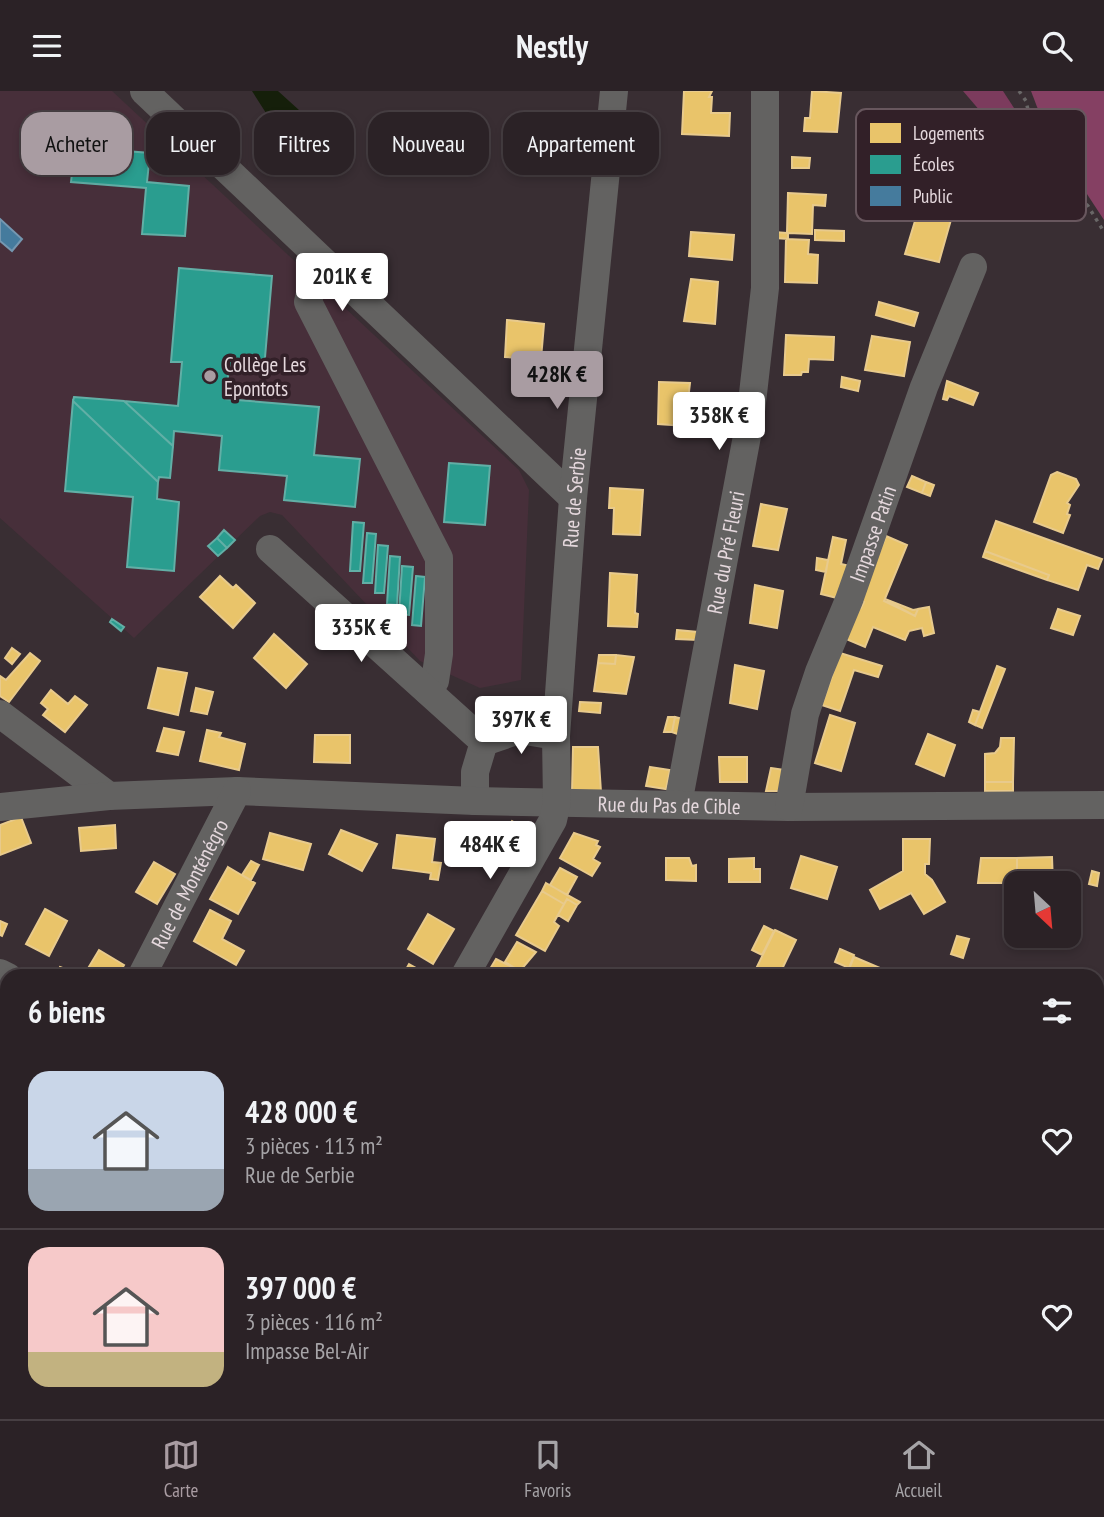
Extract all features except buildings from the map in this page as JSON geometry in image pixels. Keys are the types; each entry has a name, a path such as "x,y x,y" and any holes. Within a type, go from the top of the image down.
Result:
{"street":[{"path":"144,91 573,498"},
{"name":"Rue de Serbie","path":"557,802 556,736 573,498 614,91"},
{"name":"Rue du Pré Fleuri","path":"678,804 750,420 765,288 765,91"},
{"path":"328,266 312,285 308,302 439,558 439,654 435,681 428,691"},
{"name":"Impasse Patin","path":"789,807 805,714 819,672 849,600 924,387 973,267"},
{"path":"270,549 484,742"},
{"path":"0,714 109,796"},
{"path":"484,742 519,730 556,736"},
{"path":"475,801 475,772 484,742"},
{"name":"Rue du Pas de Cible","path":"0,807 109,796 237,791 475,801 789,807 1104,805"},
{"name":"Rue de Monténégro","path":"145,969 237,791"},
{"path":"469,969 553,820 557,802"}],"path":[{"path":"1019,91 1028,109"},
{"path":"1086,204 1104,232"}],"shaded area":[{"name":"Collège Les Epontots","path":"0,91 112,91 146,123 146,175 202,175 519,470 529,490 521,680 480,688 420,661 282,515 270,512 260,516 134,638 0,518"},
{"path":"252,91 278,91 301,112 265,112"},
{"path":"963,91 1003,91 1014,109 978,109"},
{"path":"1031,91 1104,91 1104,220 1086,193 1086,109 1038,109"}],"place":[{"name":"Collège Les Epontots","path":"210,376"}]}
